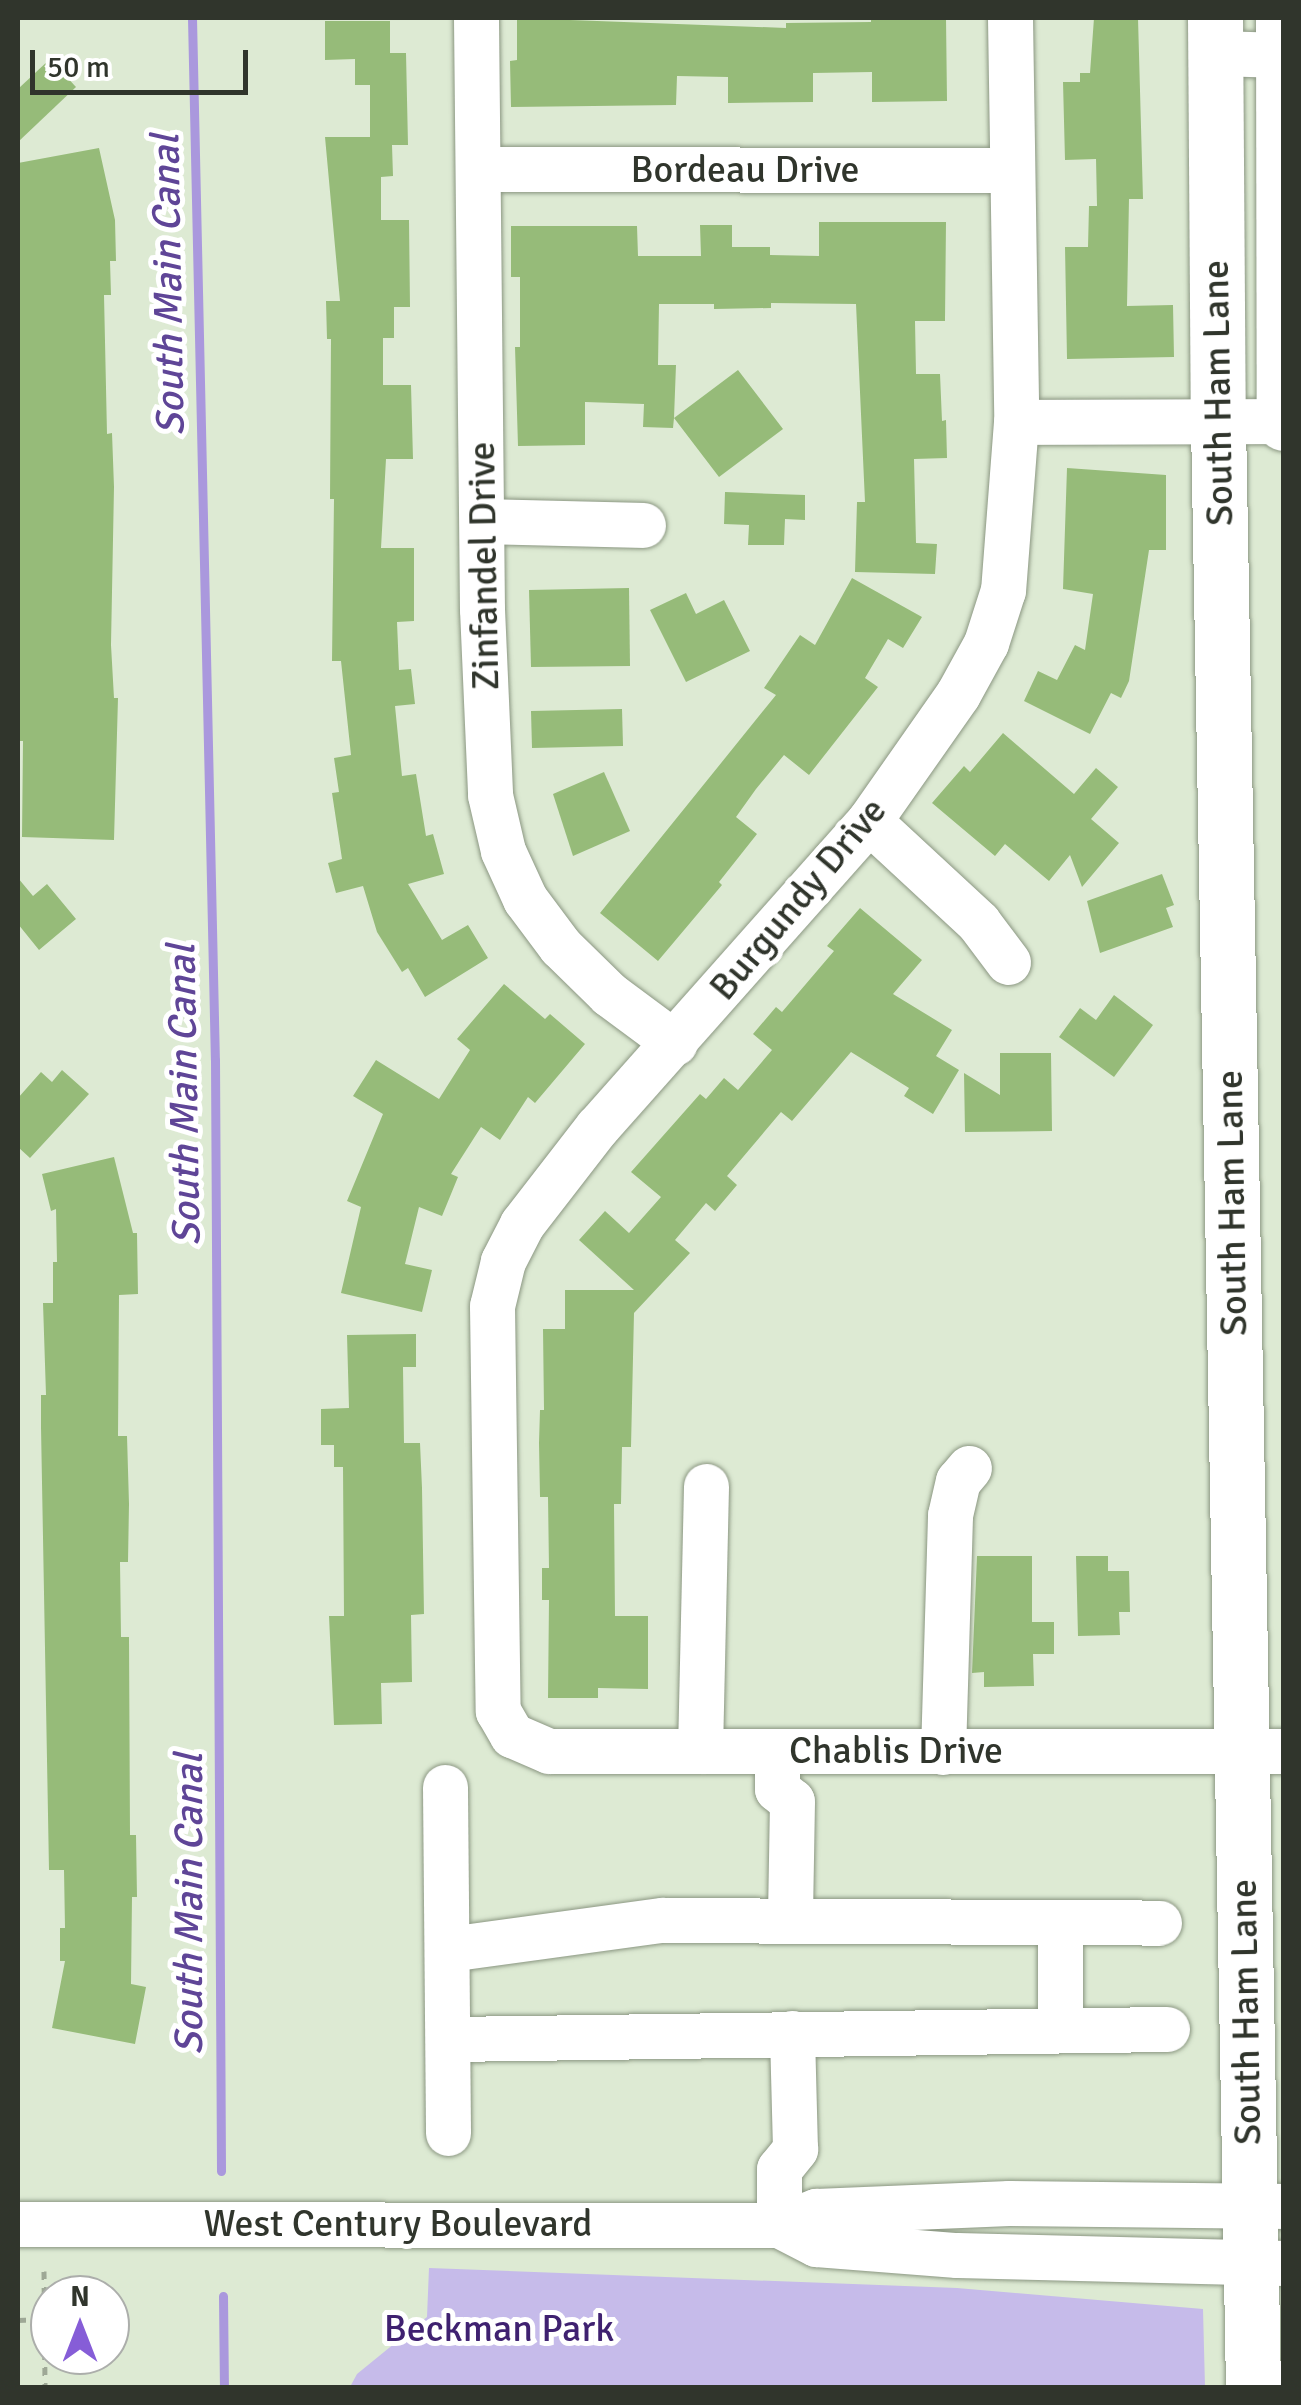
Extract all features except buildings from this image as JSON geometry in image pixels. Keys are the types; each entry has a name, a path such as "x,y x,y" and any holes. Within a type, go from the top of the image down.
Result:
{"main road":[{"name":"South Ham Lane","path":"1283,18 1284,422"},
{"name":"South Ham Lane","path":"1215,35 1218,422 1263,1752 1268,2262 1253,2388"}],"street":[{"name":"Zinfandel Drive","path":"476,18 482,609 490,795 504,851 525,899 560,946 609,994 675,1042"},
{"name":"Burgundy Drive","path":"512,1735 498,1711 492,1306 504,1261 522,1224 597,1126 869,821 958,694 986,643 1003,590 1016,422 1010,18"},
{"path":"1215,35 1283,55"},
{"name":"Bordeau Drive","path":"478,169 1012,170"},
{"path":"1016,422 1284,422"},
{"path":"483,521 643,525"},
{"path":"869,821 978,922 1008,962"},
{"path":"943,1752 950,1516 958,1481 970,1468"},
{"path":"700,1751 706,1486"},
{"name":"Chablis Drive","path":"512,1735 549,1751 700,1751 777,1770 943,1752 1263,1752"},
{"path":"774,1920 762,1800 777,1770"},
{"path":"445,1787 448,2133"},
{"path":"449,1949 662,1920 1159,1922"},
{"path":"1060,1922 1060,2030"},
{"path":"450,2038 1167,2029"},
{"path":"777,2033 796,2149 779,2169 779,2226"},
{"name":"West Century Boulevard","path":"18,2224 779,2226 816,2212 835,2210 1009,2203 1267,2205"},
{"name":"West Century Boulevard","path":"779,2226 816,2244 957,2256 1268,2262"}],"green space":[{"name":"Beckman Park","path":"429,2268 957,2288 1203,2309 1205,2387 350,2387 357,2374 427,2317"}],"waterway":[{"name":"South Main Canal","path":"192,18 215,1060 221,2171"},
{"name":"South Main Canal","path":"223,2296 224,2388"}]}
